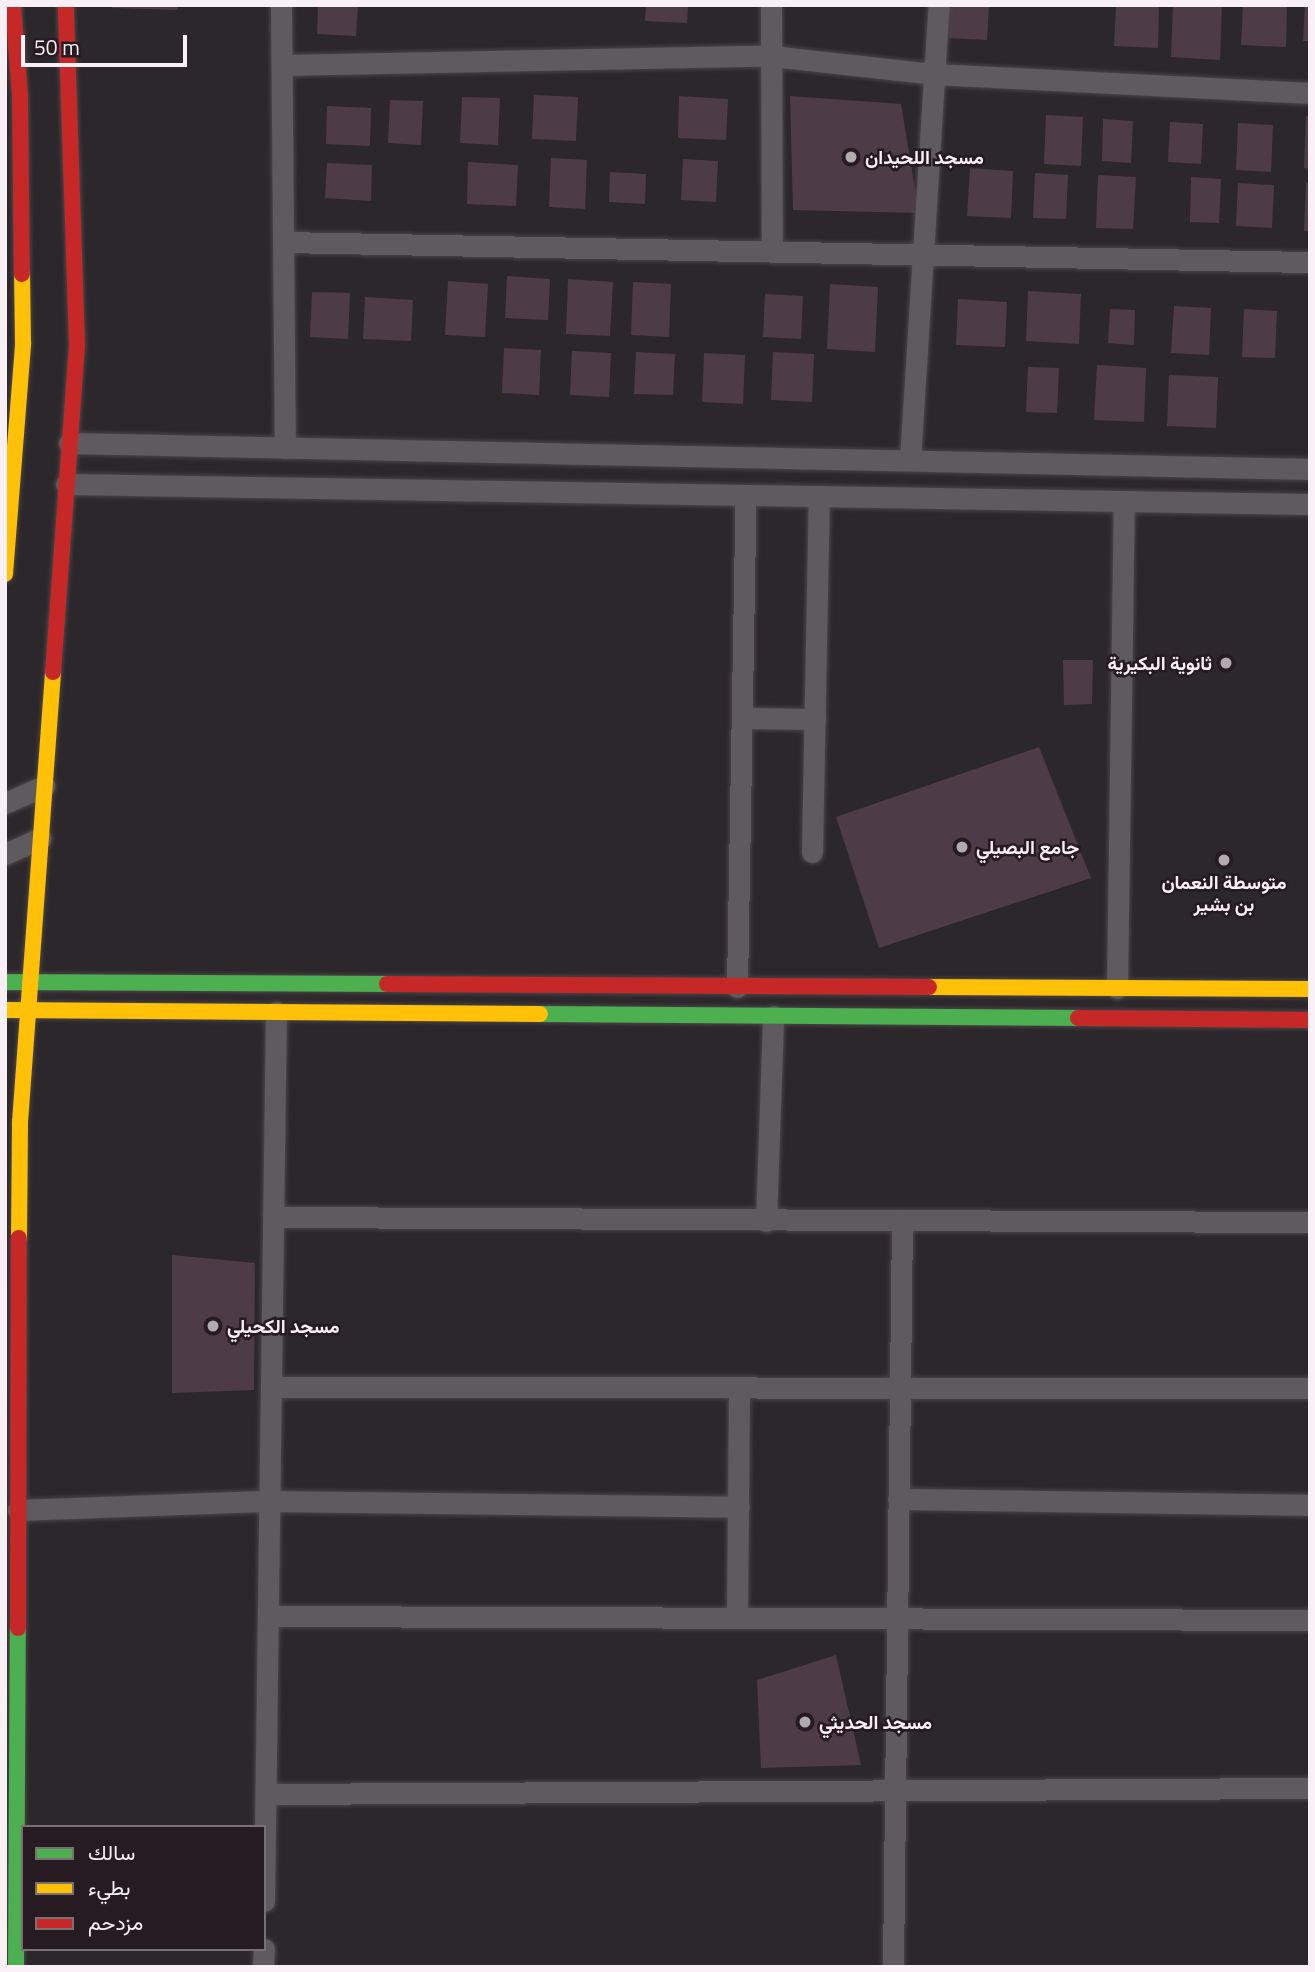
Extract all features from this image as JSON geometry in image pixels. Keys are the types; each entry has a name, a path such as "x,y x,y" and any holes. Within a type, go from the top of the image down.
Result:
{"street":[{"path":"16,1967 20,1122 77,345 66,5"},
{"path":"281,5 285,448"},
{"path":"771,5 772,251"},
{"path":"910,460 939,5"},
{"path":"5,574 23,343 14,298 11,15"},
{"path":"282,65 771,56 935,74 1310,93"},
{"path":"283,242 1310,262"},
{"path":"69,443 1310,468"},
{"path":"66,484 1310,504"},
{"path":"737,986 746,495"},
{"path":"812,852 819,496"},
{"path":"1117,988 1124,501"},
{"path":"742,718 815,719"},
{"path":"5,803 44,786"},
{"path":"5,854 41,838"},
{"path":"5,982 1310,989"},
{"path":"5,1010 1310,1020"},
{"path":"265,1825 276,1012"},
{"path":"766,1221 774,1016"},
{"path":"273,1217 1310,1222"},
{"path":"893,1967 901,1220"},
{"path":"271,1387 1310,1388"},
{"path":"737,1618 740,1387"},
{"path":"898,1499 1310,1505"},
{"path":"18,1510 269,1501 739,1507"},
{"path":"268,1616 1310,1620"},
{"path":"266,1794 1310,1788"}],"building":[{"path":"112,5 177,5 178,10 112,8"},
{"path":"318,5 358,5 356,36 317,34"},
{"path":"646,5 688,5 687,23 645,21"},
{"path":"949,5 989,5 987,40 948,38"},
{"path":"1116,5 1159,5 1158,48 1114,46"},
{"path":"1173,5 1222,5 1220,60 1171,57"},
{"path":"1243,5 1287,5 1286,47 1241,45"},
{"path":"1305,5 1310,5 1310,41 1303,41"},
{"path":"534,95 578,97 576,141 532,139"},
{"path":"679,96 728,99 726,140 678,138"},
{"name":"مسجد اللحيدان","path":"790,96 901,104 919,213 793,210"},
{"path":"462,97 500,98 498,145 460,143"},
{"path":"390,100 423,101 421,145 388,143"},
{"path":"327,106 371,108 370,146 326,144"},
{"path":"1046,115 1083,117 1081,166 1044,164"},
{"path":"1306,116 1310,117 1310,169 1304,168"},
{"path":"1103,119 1133,121 1131,163 1102,161"},
{"path":"1170,122 1203,124 1201,164 1168,162"},
{"path":"1238,123 1273,125 1271,172 1236,170"},
{"path":"551,158 587,160 585,209 549,207"},
{"path":"683,159 718,161 716,202 681,200"},
{"path":"468,162 518,165 516,206 467,204"},
{"path":"327,163 372,165 371,201 325,198"},
{"path":"970,168 1013,171 1011,218 967,216"},
{"path":"610,172 646,174 645,204 609,202"},
{"path":"1035,173 1068,175 1066,219 1033,218"},
{"path":"1098,175 1136,177 1133,229 1096,228"},
{"path":"1191,177 1221,179 1219,223 1190,222"},
{"path":"1306,182 1310,182 1310,232 1304,231"},
{"path":"1238,183 1274,185 1272,228 1236,226"},
{"path":"507,276 550,279 548,320 505,318"},
{"path":"568,279 613,282 610,336 566,334"},
{"path":"448,281 488,284 485,337 445,335"},
{"path":"633,282 671,284 669,337 631,335"},
{"path":"830,284 878,287 875,352 827,349"},
{"path":"1028,291 1081,294 1079,344 1026,341"},
{"path":"312,292 350,293 348,339 310,337"},
{"path":"765,294 803,296 801,339 763,337"},
{"path":"365,297 413,300 411,341 363,339"},
{"path":"958,299 1007,302 1005,347 956,345"},
{"path":"1174,306 1211,308 1209,355 1171,353"},
{"path":"1110,309 1135,310 1134,345 1108,343"},
{"path":"1244,309 1277,311 1275,358 1242,357"},
{"path":"504,348 541,350 539,395 502,393"},
{"path":"572,351 611,353 609,397 570,395"},
{"path":"636,352 675,354 673,395 634,394"},
{"path":"773,352 814,354 812,402 771,400"},
{"path":"704,353 745,355 743,404 702,402"},
{"path":"1097,365 1146,368 1144,422 1094,420"},
{"path":"1028,367 1059,368 1057,413 1026,412"},
{"path":"1169,375 1218,377 1216,428 1167,426"},
{"path":"1063,660 1093,660 1092,704 1064,705"},
{"name":"جامع البصيلي","path":"1039,747 1091,878 879,948 836,817"},
{"name":"مسجد الكحيلي","path":"172,1255 255,1263 254,1390 172,1393"},
{"name":"مسجد الحديثي","path":"836,1655 861,1765 761,1768 757,1680"}],"traffic: fast":[{"path":"5,982 387,984"},
{"path":"540,1014 1078,1018"},
{"path":"16,1967 18,1628"}],"traffic: slow":[{"path":"5,574 23,343 22,274"},
{"path":"19,1238 20,1122 53,672"},
{"path":"929,987 1310,989"},
{"path":"5,1010 540,1014"}],"traffic: jam":[{"path":"13,5 20,97 22,274"},
{"path":"53,672 77,345 66,5"},
{"path":"387,984 929,987"},
{"path":"1078,1018 1310,1020"},
{"path":"18,1628 19,1238"}],"place":[{"name":"مسجد اللحيدان","path":"851,157"},
{"name":"ثانوية البكيرية","path":"1226,663"},
{"name":"جامع البصيلي","path":"962,847"},
{"name":"متوسطة النعمان بن بشير","path":"1224,860"},
{"name":"مسجد الكحيلي","path":"213,1326"},
{"name":"مسجد الحديثي","path":"805,1722"}]}
